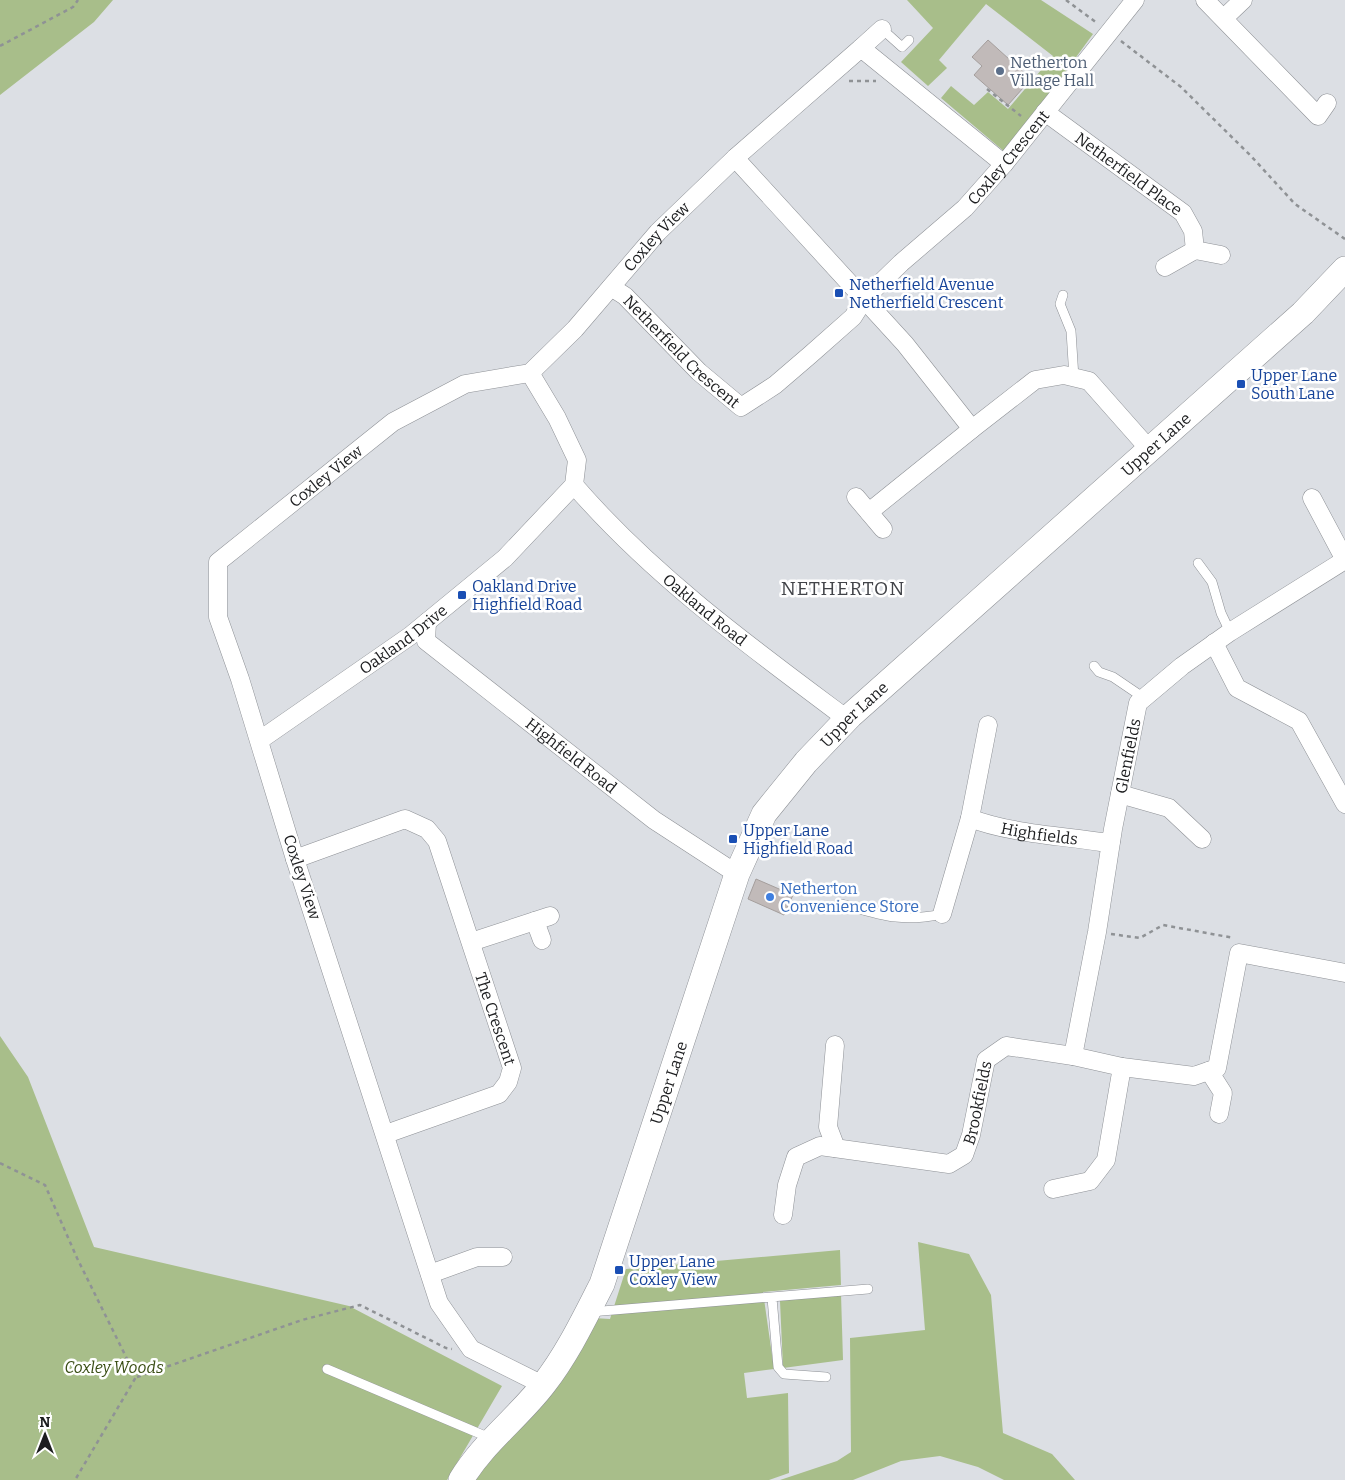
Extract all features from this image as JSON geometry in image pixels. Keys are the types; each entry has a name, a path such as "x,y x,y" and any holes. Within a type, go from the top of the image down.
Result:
{"main road":[{"name":"Upper Lane","path":"461,1480 472,1461 543,1385 570,1348 608,1271 737,874 764,814 806,762 850,716 1303,313 1345,269"}],"street":[{"name":"Coxley Crescent","path":"865,298 901,263 965,208 1004,164 1135,0"},
{"path":"1205,0 1318,116 1327,103"},
{"path":"1224,18 1243,0"},
{"name":"Coxley View","path":"543,1385 471,1349 440,1303 296,859 260,740 218,616 218,562 393,422 465,384 530,373 575,329 658,232 735,158 882,29"},
{"path":"861,48 1004,164"},
{"name":"Netherfield Place","path":"1045,112 1183,213 1193,231 1195,250"},
{"path":"735,158 865,298 905,344 972,429"},
{"path":"1165,267 1195,250 1221,255"},
{"name":"Netherfield Crescent","path":"611,287 625,296 699,372 741,407 775,385 810,355 853,317 865,298"},
{"path":"530,373 557,418 576,460 574,485"},
{"path":"869,512 1035,380 1064,375 1089,381 1150,450"},
{"name":"Oakland Drive","path":"260,740 427,622 505,558 574,485"},
{"name":"Oakland Road","path":"574,485 600,515 639,553 730,632 839,713 850,716"},
{"path":"856,497 884,529"},
{"path":"1312,498 1345,560"},
{"name":"Glenfields","path":"1073,1056 1098,932 1111,841 1138,703 1182,666 1214,643 1345,560"},
{"name":"Highfield Road","path":"427,622 426,641 654,820 737,874"},
{"path":"1214,643 1237,688 1299,721 1345,804"},
{"path":"942,914 970,818 988,725"},
{"path":"1120,794 1169,808 1202,839"},
{"name":"Highfields","path":"970,818 981,822 1031,831 1101,842 1111,841"},
{"name":"The Crescent","path":"296,859 405,819 426,829 437,841 471,942 512,1068 508,1082 499,1094 386,1134"},
{"path":"471,942 543,919 542,940"},
{"path":"1219,1114 1223,1093 1209,1071 1216,1068 1239,954 1345,973"},
{"path":"835,1045 828,1127 836,1148"},
{"name":"Brookfields","path":"783,1215 787,1185 796,1157 814,1148 836,1148 949,1164 964,1155 971,1134 986,1060 1006,1046 1073,1056 1122,1067 1194,1076 1209,1071"},
{"path":"1053,1189 1090,1181 1106,1160 1122,1067"},
{"path":"430,1274 477,1257 503,1257"}],"lane":[{"path":"882,29 902,47 909,40"},
{"path":"1063,295 1060,304 1071,331 1074,378"},
{"path":"1198,563 1212,582 1221,614 1230,632"},
{"path":"1094,666 1099,672 1113,677 1144,698"},
{"path":"842,904 874,915 895,918 927,918 942,914"},
{"path":"588,1312 868,1289"},
{"path":"772,1298 778,1367 784,1374 826,1377"},
{"path":"327,1369 492,1439"}],"path":[{"path":"0,46 73,7 78,0"},
{"path":"1066,0 1181,86 1252,156 1295,204 1345,239"},
{"path":"824,80 902,81"},
{"path":"987,89 1034,126"},
{"path":"1098,932 1140,938 1163,925 1239,939 1239,954"},
{"path":"0,1163 45,1185 77,1258 136,1377"},
{"path":"75,1480 136,1377 302,1320 360,1305 446,1348 471,1349"}],"green space":[{"path":"0,0 113,0 94,22 0,95"},
{"path":"907,0 1041,0 1093,34 1006,153 941,98 951,86 974,105 988,92 1008,109 1053,56 986,4 939,60 947,68 928,86 901,62 933,28"},
{"name":"Coxley Woods","path":"0,1036 28,1077 94,1247 349,1306 502,1386 447,1480 0,1480"},
{"path":"918,1242 969,1254 991,1295 1003,1433 1052,1454 1075,1480 1004,1480 978,1467 940,1456 901,1461 853,1480 780,1480 837,1461 851,1452 850,1338 925,1330"},
{"path":"840,1250 841,1285 763,1292 774,1369 744,1373 747,1398 788,1393 789,1473 769,1480 473,1480 593,1318 610,1319 626,1269"},
{"path":"841,1294 843,1360 783,1368 780,1301"}],"building":[{"name":"Netherton Village Hall","path":"988,40 1031,79 1008,105 974,75 982,66 972,57"},
{"name":"Netherton Convenience Store","path":"756,879 793,895 784,915 748,899"}],"place":[{"name":"Netherton Village Hall","path":"1000,71"},
{"name":"Netherfield Avenue Netherfield Crescent","path":"839,293"},
{"name":"Upper Lane South Lane","path":"1241,384"},
{"name":"Oakland Drive Highfield Road","path":"462,595"},
{"name":"Upper Lane Highfield Road","path":"733,839"},
{"name":"Netherton Convenience Store","path":"770,897"},
{"name":"Upper Lane Coxley View","path":"619,1270"}],"district":[{"name":"NETHERTON","path":"843,588"}]}
